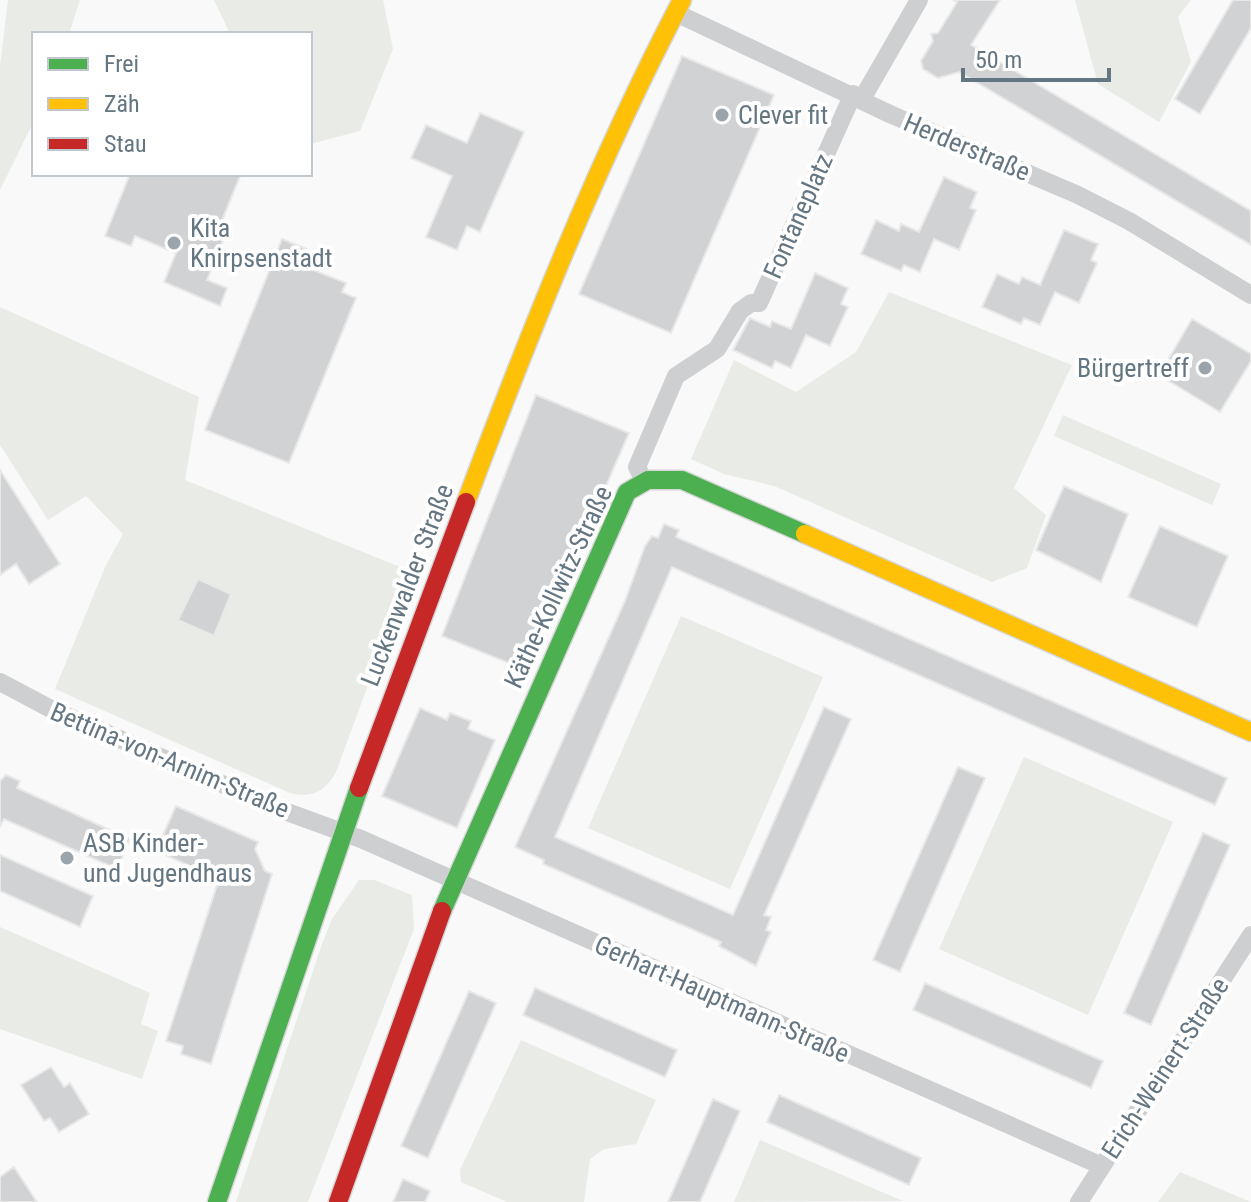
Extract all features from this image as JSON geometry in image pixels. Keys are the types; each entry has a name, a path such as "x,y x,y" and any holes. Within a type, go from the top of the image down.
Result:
{"street":[{"name":"Fontaneplatz","path":"644,481 637,467 676,376 717,349 740,311 751,303 759,303 858,97 919,0"},
{"name":"Herderstraße","path":"679,6 858,97 1101,206 1251,295"},
{"name":"Luckenwalder Straße","path":"217,1202 342,831 519,362 652,57 679,6"},
{"name":"Käthe-Kollwitz-Straße","path":"338,1202 455,880 621,499 644,481 662,477 682,480 1251,732"},
{"name":"Bettina-von-Arnim-Straße","path":"0,682 51,709 237,790 342,831"},
{"name":"Gerhart-Hauptmann-Straße","path":"342,831 1102,1166"},
{"name":"Erich-Weinert-Straße","path":"1079,1202 1251,935"}],"shaded area":[{"path":"8,0 80,0 70,32 32,32 32,125 0,190 0,66"},
{"path":"214,0 383,0 393,49 360,131 312,143 312,32 229,32"},
{"path":"1075,0 1191,0 1178,17 1191,62 1159,122 1098,84"},
{"path":"889,292 1072,365 1014,488 1046,515 1027,568 992,582 774,486 724,474 691,459 734,360 796,392 856,352"},
{"path":"0,307 199,397 185,480 410,571 336,772 323,789 305,795 290,793 55,689 106,565 123,534 86,496 48,520 0,445"},
{"path":"1063,415 1221,484 1212,505 1054,436"},
{"path":"681,616 823,677 730,889 588,828"},
{"path":"1024,757 1173,822 1088,1015 939,949"},
{"path":"359,880 374,880 412,895 414,929 308,1202 236,1202 322,944 332,919"},
{"path":"0,927 150,993 141,1024 158,1031 142,1079 0,1029"},
{"path":"521,1040 656,1100 636,1144 604,1149 590,1159 584,1202 507,1202 461,1182 460,1170"},
{"path":"760,1140 903,1201 734,1202"},
{"path":"1180,1172 1251,1202 1158,1202"}],"building":[{"path":"953,0 1000,0 971,45 1251,211 1251,245 959,72 938,78 923,69 921,61 933,41 931,34 938,33 957,2"},
{"path":"1233,0 1251,0 1251,28 1200,114 1175,99"},
{"path":"682,56 774,95 671,333 579,294"},
{"path":"480,113 524,132 480,232 467,226 457,250 426,237 452,176 411,158 426,125 467,143"},
{"name":"Kita Knirpsenstadt","path":"129,176 240,176 218,230 226,233 207,280 227,288 220,306 164,282 176,253 135,236 131,246 105,236"},
{"path":"944,177 977,192 970,208 976,210 959,250 934,239 920,272 904,265 901,271 861,254 876,220 899,231 901,224 919,232"},
{"path":"1064,230 1098,244 1091,260 1097,263 1079,303 1055,292 1040,325 1024,318 1021,324 982,307 997,274 1019,284 1022,277 1040,285"},
{"path":"282,239 309,250 303,266 346,283 342,292 356,298 289,463 205,430"},
{"path":"815,273 848,288 841,304 848,307 830,346 806,335 791,368 775,361 772,368 733,350 750,318 770,327 772,321 791,329"},
{"name":"Bürgertreff","path":"1192,319 1251,354 1251,361 1220,412 1159,375"},
{"path":"536,395 629,433 526,670 442,636"},
{"path":"0,470 60,564 29,584 16,564 0,575"},
{"path":"1064,486 1128,514 1101,582 1036,550"},
{"path":"664,524 679,530 676,537 1227,778 1215,805 672,567 555,837 733,915 824,707 851,719 764,915 771,917 766,930 771,932 756,966 719,946 721,942 543,864 544,860 515,847 625,601 645,546 652,536 658,538"},
{"path":"1160,526 1228,556 1197,627 1128,597"},
{"path":"198,579 231,594 214,636 178,620"},
{"path":"420,708 447,720 450,713 471,721 468,729 495,740 457,828 382,796"},
{"path":"958,767 985,778 900,972 873,960"},
{"path":"6,775 20,781 17,788 130,839 117,869 4,819 0,827 0,781"},
{"path":"176,806 258,842 255,849 265,871 272,874 211,1064 181,1054 183,1046 166,1041 219,879 163,854 170,838 163,835"},
{"path":"1203,833 1230,845 1151,1025 1124,1013"},
{"path":"0,855 93,896 80,927 0,891"},
{"path":"925,983 1103,1061 1091,1088 913,1010"},
{"path":"535,988 677,1050 665,1077 523,1015"},
{"path":"469,991 496,1003 428,1158 401,1146"},
{"path":"51,1067 64,1087 70,1083 89,1114 59,1132 50,1118 44,1121 21,1085"},
{"path":"779,1095 921,1158 909,1185 767,1122"},
{"path":"713,1099 740,1111 700,1202 668,1202"},
{"path":"14,1167 37,1202 0,1202 0,1177"},
{"path":"403,1179 430,1191 425,1202 393,1202"}],"traffic: fast":[{"path":"442,911 627,492 648,480 682,480 805,534"},
{"path":"217,1202 359,788"}],"traffic: slow":[{"path":"466,502 566,247 622,122 682,0"},
{"path":"805,534 1251,732"}],"traffic: jam":[{"path":"359,788 466,502"},
{"path":"338,1202 442,911"}],"place":[{"name":"Clever fit","path":"722,115"},
{"name":"Kita Knirpsenstadt","path":"174,243"},
{"name":"Bürgertreff","path":"1205,368"},
{"name":"ASB Kinder- und Jugendhaus","path":"67,858"}]}
